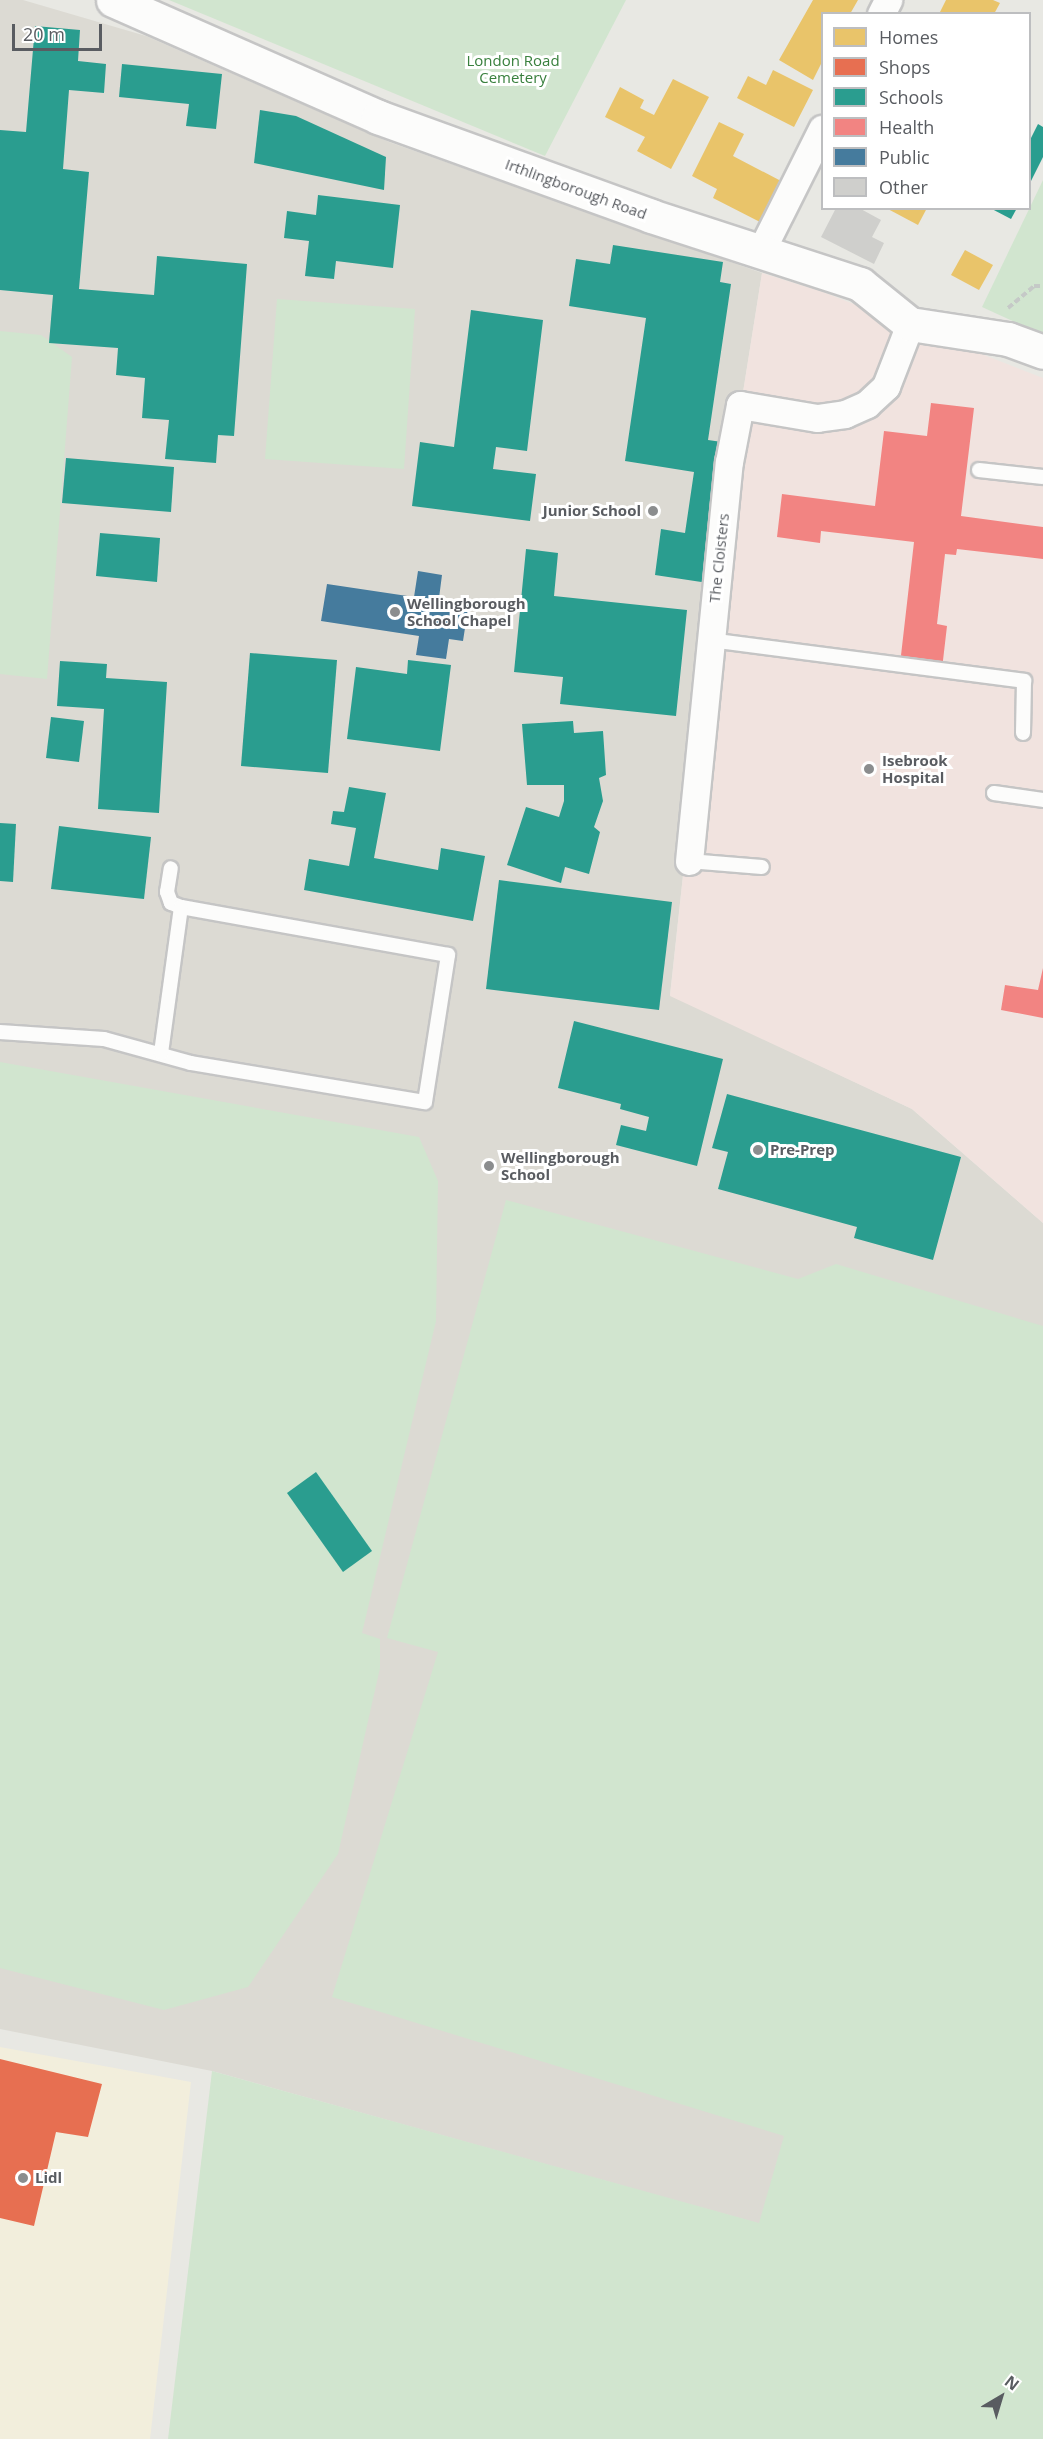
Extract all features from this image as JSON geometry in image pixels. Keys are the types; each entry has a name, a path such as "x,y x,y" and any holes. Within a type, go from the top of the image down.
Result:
{"main road":[{"name":"Irthlingborough Road","path":"113,0 378,117 760,253 860,284 910,324 1008,339 1043,352"}],"street":[{"path":"760,253 821,131"},
{"name":"The Cloisters","path":"688,861 729,462 740,405 817,418 845,414 867,404 886,386 910,324"}],"lane":[{"path":"979,470 1043,477"},
{"path":"710,640 1024,681 1023,733"},
{"path":"994,793 1043,800"},
{"name":"The Cloisters","path":"688,861 762,867"},
{"path":"0,1032 104,1039 191,1063 425,1102 448,955 180,907 171,903 167,892 171,868"},
{"path":"161,1053 180,907"}],"shaded area":[{"name":"Wellingborough School","path":"0,0 23,0 146,36 389,142 762,273 719,543 670,995 912,1109 1043,1223 1043,2303 212,2071 0,2029"},
{"name":"Isebrook Hospital","path":"762,273 823,292 1043,378 1043,1223 912,1109 670,996 719,543"},
{"path":"0,2047 191,2082 150,2439 0,2439"}],"green space":[{"name":"London Road Cemetery","path":"169,0 626,0 545,156"},
{"path":"1043,180 1043,335 982,307 1029,210 1031,210 1031,205"},
{"path":"277,299 415,309 404,469 265,459"},
{"path":"0,331 41,335 72,357 47,679 0,674"},
{"path":"0,1062 419,1137 438,1181 436,1321 362,1633 380,1639 380,1668 338,1854 248,1987 164,2010 0,1968"},
{"path":"506,1200 798,1279 836,1264 1043,1326 1043,2439 168,2439 212,2071 759,2223 784,2136 332,1997 438,1652 387,1638"}],"building: Homes":[{"path":"813,0 858,0 851,12 821,12 821,64 813,80 779,60"},
{"path":"946,0 993,0 1000,3 995,12 940,12"},
{"path":"773,70 813,90 794,127 737,98 748,76 766,85"},
{"path":"673,79 709,97 671,169 637,151 645,137 605,117 620,87 644,100 640,108 654,115"},
{"path":"719,122 744,134 733,156 781,181 760,222 713,198 717,189 692,176"},
{"path":"890,210 926,210 918,225"},
{"path":"965,250 993,265 979,290 951,275"}],"building: Shops":[{"name":"Lidl","path":"0,2059 102,2084 88,2137 56,2132 34,2226 0,2218"}],"building: Schools":[{"path":"35,26 80,30 78,61 106,64 104,93 69,90 63,169 89,172 79,289 154,295 157,256 247,264 234,436 218,435 216,463 165,459 169,420 142,418 145,378 116,375 118,348 49,343 53,295 0,290 0,130 26,132"},
{"path":"122,64 222,74 216,129 186,126 189,104 119,97"},
{"path":"260,110 296,116 386,157 384,190 254,163"},
{"path":"1038,124 1043,127 1043,157 1031,181 1031,138"},
{"path":"318,195 400,205 393,268 336,261 334,279 305,276 309,241 284,238 287,211 316,215"},
{"path":"994,210 1016,210 1011,219"},
{"path":"613,245 723,262 720,282 731,284 708,440 729,443 708,583 655,575 661,529 685,533 694,472 625,461 646,318 569,306 576,259 610,264"},
{"path":"471,310 543,320 527,451 496,447 493,469 536,474 530,521 412,506 420,442 454,447"},
{"path":"66,458 174,467 171,512 62,503"},
{"path":"100,533 160,538 157,582 96,576"},
{"path":"526,549 558,553 554,596 687,610 676,716 560,704 563,677 514,672"},
{"path":"250,653 337,660 328,773 241,766"},
{"path":"408,660 451,665 440,751 347,739 356,667 407,674"},
{"path":"60,661 107,664 106,678 167,682 159,813 98,809 104,709 57,706"},
{"path":"51,717 84,721 79,762 46,758"},
{"path":"573,721 574,733 603,731 606,775 599,778 603,801 594,827 600,832 589,874 565,867 561,883 507,865 526,807 559,817 564,801 564,785 527,785 522,724"},
{"path":"349,787 386,793 374,858 438,870 441,848 485,856 473,921 304,890 309,859 349,866 356,828 331,824 333,811 344,812"},
{"path":"0,823 16,824 13,882 0,881"},
{"path":"59,826 151,837 144,899 51,889"},
{"path":"499,880 672,902 659,1010 486,989"},
{"path":"574,1021 723,1059 697,1166 616,1145 621,1125 646,1131 649,1117 620,1109 621,1104 558,1088"},
{"path":"727,1094 961,1157 933,1260 854,1238 857,1227 718,1189 728,1152 712,1148"},
{"path":"316,1472 372,1551 343,1572 287,1493"}],"building: Health":[{"path":"931,403 974,408 961,516 1043,527 1043,559 957,549 956,555 945,554 937,624 947,626 942,669 900,664 914,542 821,531 820,543 777,537 782,494 875,506 884,431 927,436"},
{"path":"1043,968 1043,1018 1001,1010 1005,985 1038,990"}],"building: Public":[{"name":"Wellingborough School Chapel","path":"418,571 442,575 439,598 469,602 463,641 449,639 446,659 416,655 419,636 321,621 327,584 414,597"}],"building: Other":[{"path":"835,210 863,210 881,220 872,237 884,243 874,264 821,237"}],"place":[{"name":"Junior School","path":"653,511"},
{"name":"Wellingborough School Chapel","path":"395,612"},
{"name":"Isebrook Hospital","path":"869,769"},
{"name":"Pre-Prep","path":"758,1150"},
{"name":"Wellingborough School","path":"489,1166"},
{"name":"Lidl","path":"23,2178"}]}
